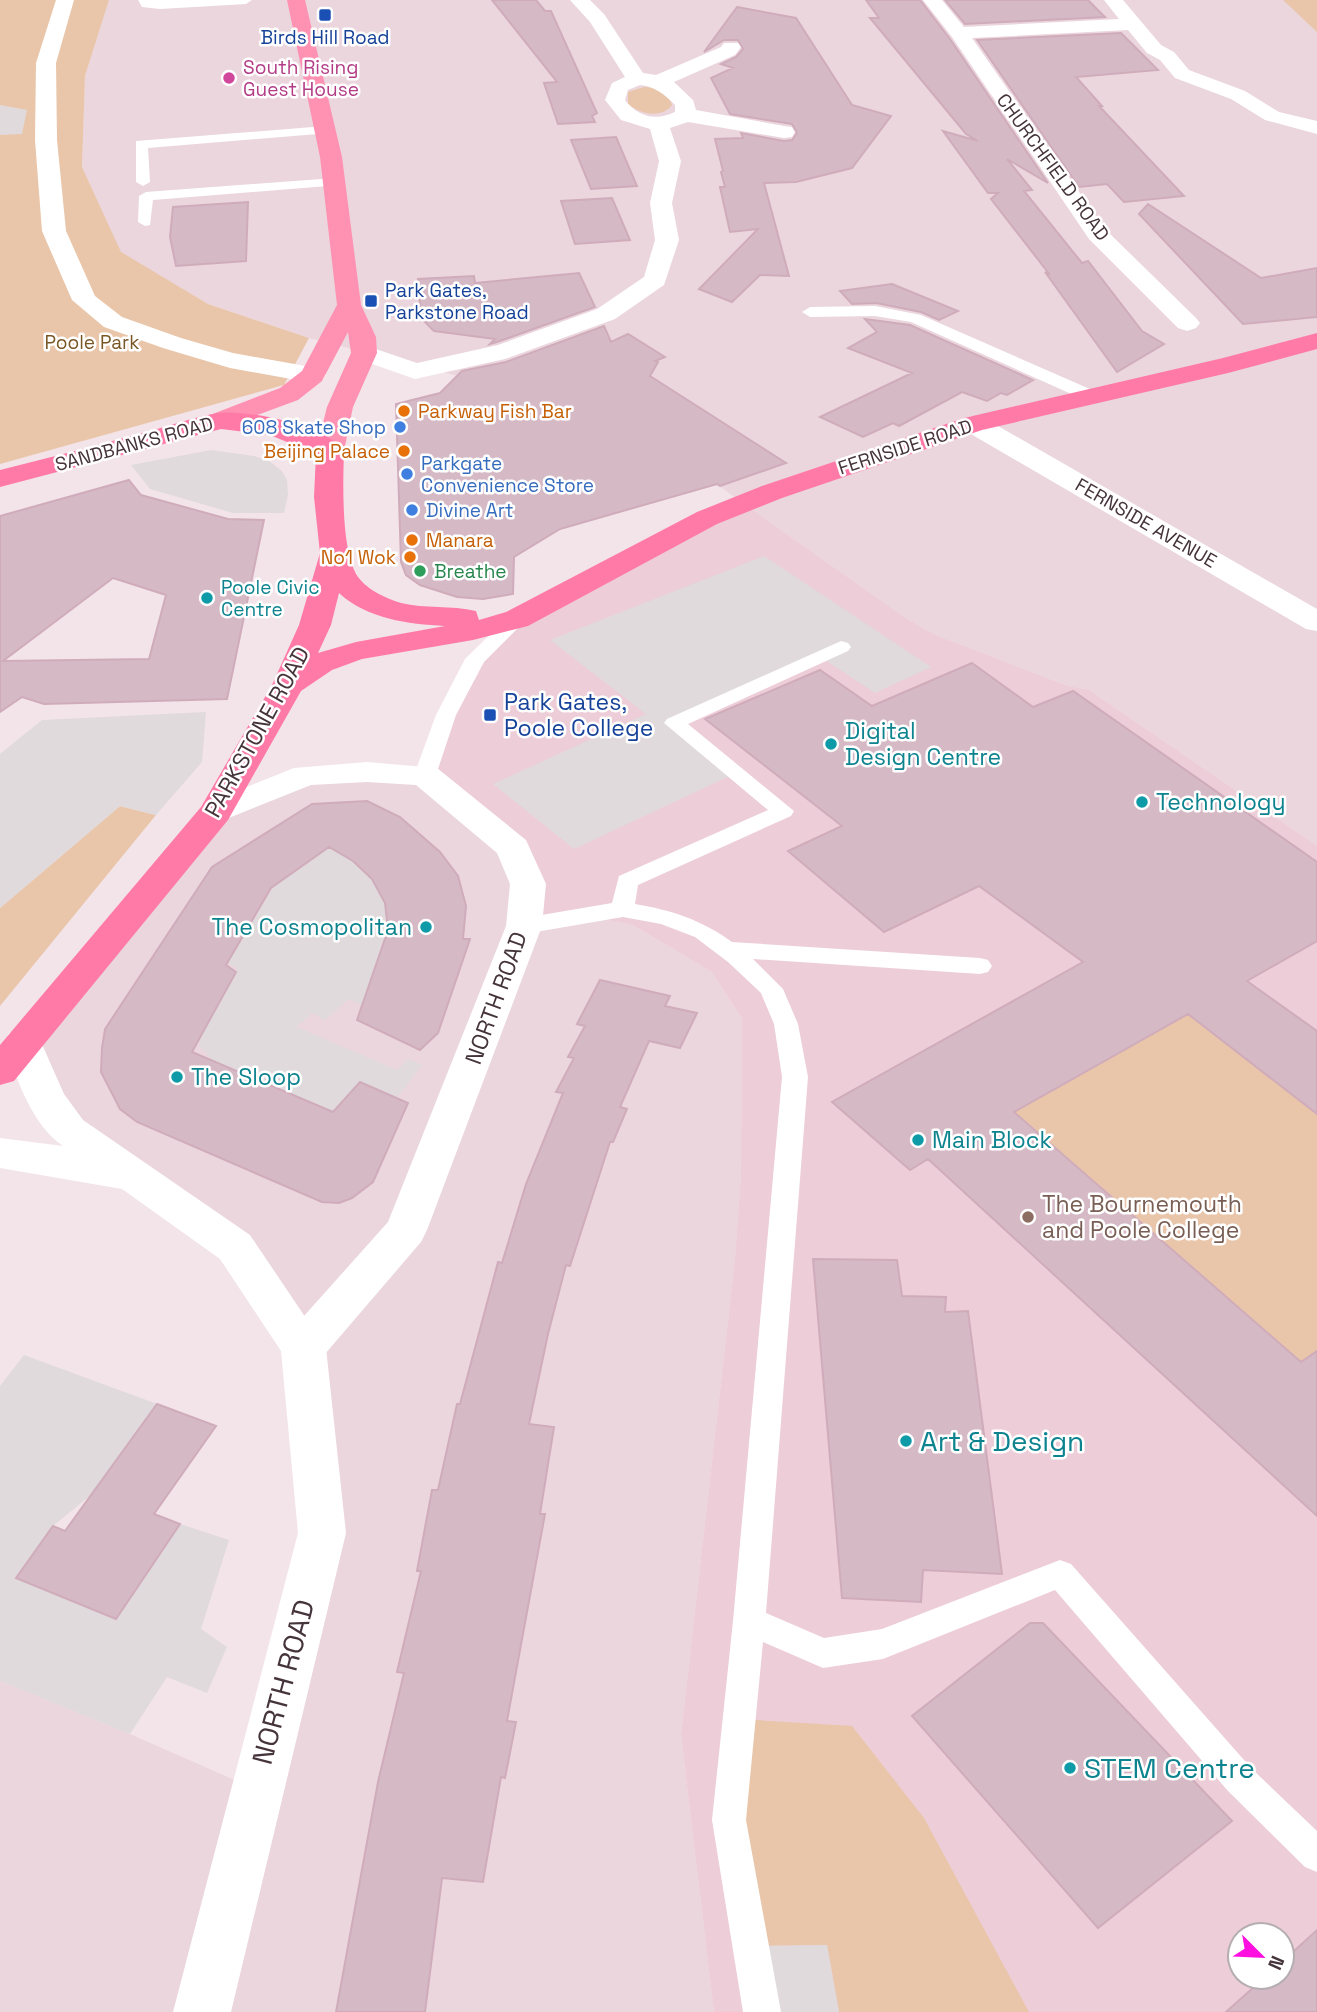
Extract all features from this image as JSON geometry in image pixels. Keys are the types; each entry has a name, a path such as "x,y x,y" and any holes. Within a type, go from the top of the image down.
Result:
{"highway":[{"name":"FERNSIDE ROAD","path":"288,685 321,663 356,651 473,631 517,619 707,518 772,492 974,424 1228,365 1317,341"},
{"name":"SANDBANKS ROAD","path":"0,479 220,421 249,421 306,436 330,451"},
{"name":"PARKSTONE ROAD","path":"12,1057 216,812 288,685 316,625 335,553 328,497 330,451"},
{"name":"FERNSIDE ROAD","path":"335,553 342,575 359,593 384,607 427,617 517,619"}],"main road":[{"path":"296,0 335,182 349,305 363,337 364,353"},
{"path":"220,421 289,394 313,375 349,305"},
{"name":"PARKSTONE ROAD","path":"330,451 340,407 364,353"}],"street":[{"path":"65,0 46,63 46,140 54,231 85,300 113,323 172,343 230,360 313,375"},
{"path":"579,0 597,18 637,79"},
{"name":"CHURCHFIELD ROAD","path":"932,0 959,33 1097,234 1187,323"},
{"path":"1113,0 1154,49 1167,55 1182,74 1238,95 1264,121 1317,128"},
{"path":"959,33 1130,23"},
{"path":"731,47 660,81 637,79 619,87 615,100 621,111 631,119 657,124 685,115 784,132"},
{"path":"660,81 687,104 685,115"},
{"path":"364,353 415,371 505,351 606,314 655,280 667,240 661,203 670,161 664,136 657,124"},
{"name":"FERNSIDE AVENUE","path":"974,424 1317,622"},
{"path":"216,812 306,775 367,772 425,775"},
{"name":"NORTH ROAD","path":"303,1348 406,1230 524,926 528,884 513,848 425,775"},
{"name":"NORTH ROAD","path":"12,1057 69,1130 235,1247 303,1348 322,1533 202,2012"},
{"name":"NORTH ROAD","path":"0,1153 65,1162 131,1176"}],"lane":[{"path":"144,0 146,5 160,5 246,0"},
{"path":"143,182 141,144 325,130"},
{"path":"145,222 146,196 335,182"},
{"path":"810,313 875,311 915,318 1093,397"},
{"name":"FERNSIDE ROAD","path":"425,775 446,715 475,659 517,619"},
{"path":"623,909 627,881 783,811 674,723 841,647"},
{"path":"524,926 623,909 666,917 703,932 771,989 786,1024 795,1077 750,1621 729,1821 762,2012"},
{"path":"726,949 980,966"},
{"path":"750,1621 823,1653 883,1644 1060,1574 1240,1780 1317,1855"}],"shaded area":[{"path":"109,0 1317,0 1317,846 1089,690 1068,686 933,634 904,617 623,418 309,338 208,304 121,253 82,167 85,76"},
{"path":"0,105 27,110 22,134 0,135"},
{"path":"211,450 254,456 269,461 282,471 287,480 288,495 284,513 233,513 150,489 131,465"},
{"name":"The Bournemouth and Poole College","path":"743,503 904,617 933,634 1068,686 1089,690 1317,846 1317,2012 714,2012 681,1735 735,1259 741,1174 742,1019 712,972 633,925 580,914 524,926 528,884 425,775 475,659 517,619"},
{"path":"764,556 931,667 875,693 825,660 675,723 736,773 574,849 493,784 646,714 550,640"},
{"path":"206,712 202,762 156,815 120,806 0,908 0,754 42,720"},
{"path":"306,775 425,775 580,914 633,925 712,972 742,1019 741,1174 735,1259 681,1735 714,2012 0,2012 0,1681 255,1789 322,1533 303,1348 235,1247 69,1130 23,1043 216,812"},
{"path":"329,847 353,861 372,879 385,903 388,930 362,1005 349,999 325,1020 312,1013 297,1027 397,1070 408,1059 422,1065 397,1098 333,1112 213,1061 199,1045 202,1033 238,969 224,960 237,948 274,885"},
{"path":"24,1355 157,1404 92,1494 53,1526 17,1578 116,1619 180,1524 229,1540 201,1629 227,1647 207,1693 167,1677 130,1734 0,1681 0,1386"},
{"path":"827,1945 839,2012 766,2012 758,1946"}],"green space":[{"name":"Poole Park","path":"0,0 109,0 85,76 82,167 121,252 208,304 309,338 284,385 0,464"},
{"path":"1283,0 1317,0 1317,32"},
{"path":"644,87 661,92 672,105 662,112 650,114 628,104 628,92"},
{"path":"120,806 156,815 0,1006 0,908"},
{"path":"1188,1014 1317,1114 1317,1351 1301,1362 1014,1112"},
{"path":"740,1719 852,1726 924,1818 1029,2012 839,2012 827,1945 751,1946"}],"building":[{"path":"492,0 536,0 545,11 551,11 597,113 592,116 595,122 558,124 544,83 557,82"},
{"path":"866,0 920,0 950,39 1048,183 1007,159 1032,190 1024,191 1082,263 1088,261 1142,331 1164,344 1117,372 1045,272 1050,275 991,199 998,193 988,193 943,131 978,141 966,134 870,18 879,18"},
{"path":"945,0 1088,0 1105,17 965,24"},
{"path":"737,7 796,18 852,105 891,116 852,168 796,182 764,183 789,276 760,275 732,302 699,289 758,229 730,232 720,187 725,187 721,172 723,171 715,139 743,138 741,133 784,141 792,140 797,133 792,124 730,114 711,78 733,68 721,64 736,57 743,49 738,40 724,40 704,52"},
{"path":"1121,33 1158,70 1076,77 1102,106 1099,106 1184,196 1124,202 1107,184 1079,187 977,40"},
{"path":"616,137 637,186 591,189 571,140"},
{"path":"612,198 630,240 575,244 561,201"},
{"path":"248,202 246,261 176,266 170,237 173,207"},
{"path":"1148,204 1261,278 1317,268 1317,317 1243,324 1139,214"},
{"path":"579,273 595,307 490,344 495,339 434,331 421,318 418,279 474,276 475,283"},
{"path":"892,284 958,311 939,320 921,312 876,303 852,304 840,291"},
{"path":"865,319 910,325 1033,380 1007,395 1001,393 987,401 962,392 899,426 893,423 863,437 820,417 912,373 848,348 877,332"},
{"path":"604,326 611,342 628,334 665,357 655,361 658,362 650,376 786,463 720,486 717,484 560,529 514,557 513,594 483,599 457,597 420,585 406,575 401,562 396,404 440,393 462,371 506,362"},
{"name":"Poole Civic Centre","path":"129,480 141,495 228,519 264,520 227,699 44,704 22,697 0,712 0,516","holes":["113,578 166,595 149,659 3,661"]},
{"name":"Main Block","path":"972,663 1033,707 1073,691 1317,862 1317,941 1247,981 1317,1031 1317,1114 1188,1014 1014,1112 1301,1362 1317,1351 1317,1516 928,1159 910,1170 832,1102 1083,962 979,886 884,932 788,851 842,826 705,719 820,670 872,706"},
{"path":"367,801 400,817 440,852 458,876 466,906 463,939 470,939 438,1033 420,1050 357,1020 388,930 385,903 372,879 353,861 329,847 271,888 226,965 236,972 192,1052 333,1112 360,1082 408,1103 373,1182 352,1198 339,1203 322,1202 137,1122 120,1109 101,1072 102,1048 105,1029 212,867 312,804"},
{"path":"600,980 670,996 665,1006 697,1013 680,1048 649,1041 620,1107 627,1109 613,1142 610,1142 570,1266 566,1265 548,1334 529,1424 554,1427 540,1514 545,1514 507,1721 516,1722 505,1778 501,1777 483,1882 442,1878 425,2012 336,2012 378,1782 404,1673 397,1672 421,1571 417,1571 432,1490 438,1490 457,1404 460,1404 498,1262 502,1263 526,1184 563,1093 556,1092 574,1058 568,1057 585,1026 577,1024"},
{"name":"Art & Design","path":"813,1259 897,1260 902,1296 946,1297 945,1312 968,1311 1002,1574 923,1570 921,1602 842,1598"},
{"path":"157,1404 216,1426 154,1514 180,1524 116,1619 16,1578 53,1526 65,1531"},
{"name":"STEM Centre","path":"1030,1623 1043,1623 1232,1821 1098,1928 912,1716"},
{"path":"1317,1930 1317,2012 1226,2012 1249,1991 1296,1991 1296,1949"}],"place":[{"name":"Birds Hill Road","path":"325,15"},
{"name":"South Rising Guest House","path":"229,78"},
{"name":"Park Gates, Parkstone Road","path":"371,301"},
{"name":"Parkway Fish Bar","path":"404,411"},
{"name":"608 Skate Shop","path":"400,427"},
{"name":"Beijing Palace","path":"404,451"},
{"name":"Parkgate Convenience Store","path":"407,474"},
{"name":"Divine Art","path":"412,510"},
{"name":"Manara","path":"412,540"},
{"name":"No1 Wok","path":"410,557"},
{"name":"Breathe","path":"420,571"},
{"name":"Poole Civic Centre","path":"207,598"},
{"name":"Park Gates, Poole College","path":"490,715"},
{"name":"Digital Design Centre","path":"831,744"},
{"name":"Technology","path":"1142,802"},
{"name":"The Cosmopolitan","path":"426,927"},
{"name":"The Sloop","path":"177,1077"},
{"name":"Main Block","path":"918,1140"},
{"name":"The Bournemouth and Poole College","path":"1028,1217"},
{"name":"Art & Design","path":"906,1441"},
{"name":"STEM Centre","path":"1070,1768"}]}
